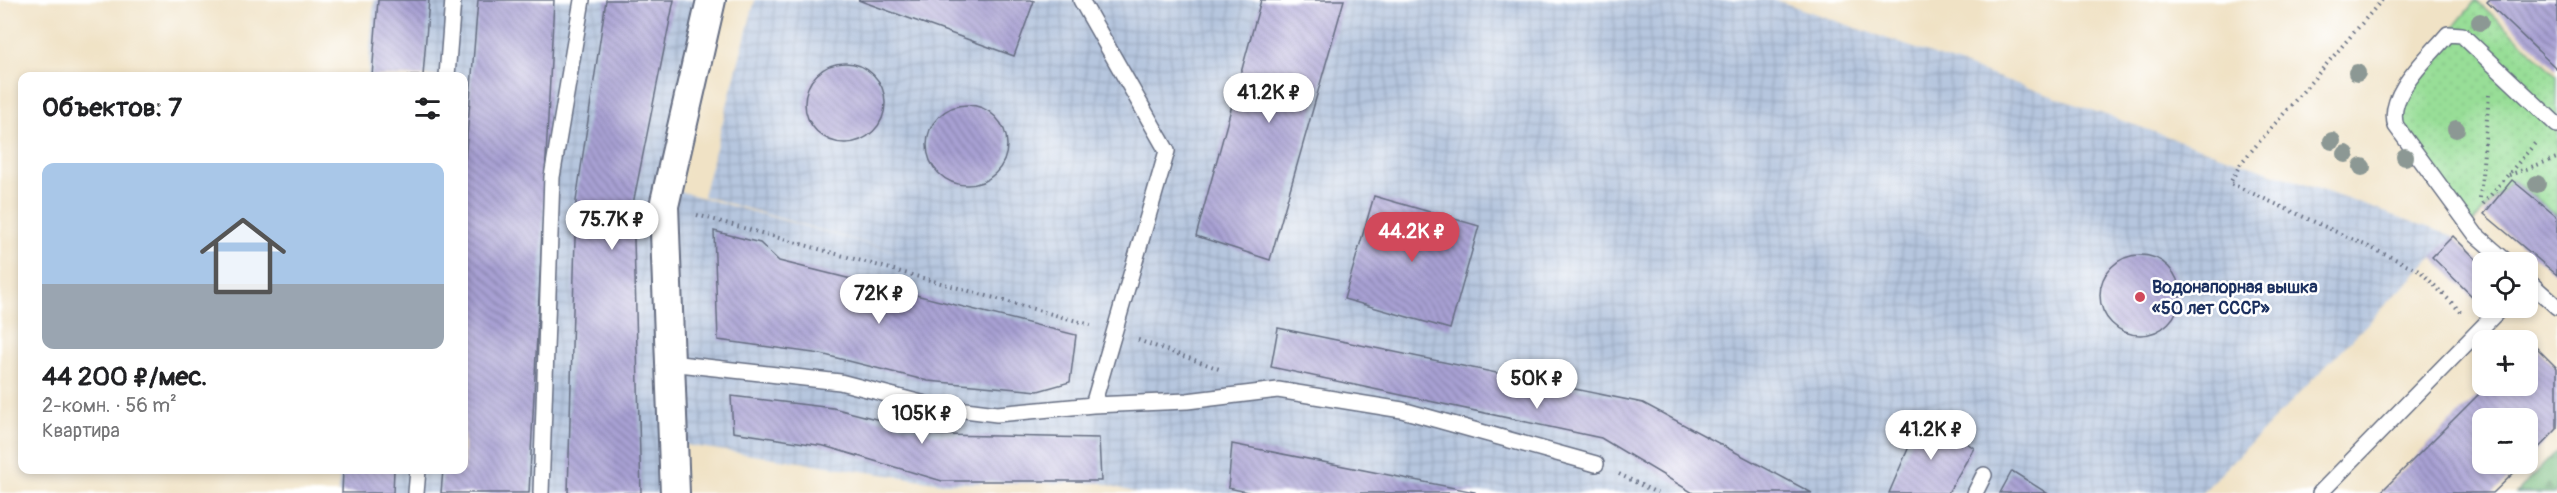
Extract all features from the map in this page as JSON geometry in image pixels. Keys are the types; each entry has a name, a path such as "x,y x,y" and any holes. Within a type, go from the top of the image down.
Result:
{"street":[{"path":"675,493 664,206 711,0"}],"lane":[{"path":"447,72 453,0"},
{"path":"541,493 552,177 582,0"},
{"path":"1081,0 1167,151 1093,405"},
{"path":"2496,252 2476,234 2396,126 2392,115 2394,104 2403,88 2448,34 2455,32 2462,35 2555,123"},
{"path":"2538,290 2557,307"},
{"path":"2320,493 2490,318"},
{"path":"670,363 840,382 933,406 997,414 1093,405 1187,401 1278,390 1402,410 1596,464"},
{"path":"416,493 418,474"},
{"path":"1975,493 1984,475"}],"path":[{"path":"2382,0 2241,163 2230,183 2419,270 2479,329"},
{"path":"2490,90 2480,208 2555,123"},
{"path":"2508,175 2557,158"},
{"path":"664,206 1115,332 1224,371"},
{"path":"1596,464 1657,493"}],"shaded area":[{"path":"374,0 709,0 668,188 921,259 703,196 755,0 1776,0 2453,236 2202,493 1136,493 1102,483 942,483 672,443 673,493 338,493 340,474 468,474 468,72 368,72"}],"green space":[{"path":"2476,0 2557,75 2557,216 2512,179 2470,226 2397,125 2403,88"},
{"path":"2557,451 2557,493 2516,493 2535,474 2538,474 2538,470"}],"building":[{"path":"378,0 429,0 423,72 372,72"},
{"path":"478,0 554,0 529,493 441,493 443,474 468,474 468,124"},
{"path":"606,0 674,0 633,204 641,493 568,493 576,201"},
{"path":"858,0 1031,0 1034,1 1014,56"},
{"path":"1261,0 1344,0 1270,260 1196,236"},
{"path":"2489,0 2557,0 2557,69 2487,2"},
{"path":"845,63 860,66 873,75 882,88 885,103 882,118 873,131 860,140 845,143 830,140 817,131 808,118 805,103 808,88 817,75 830,66"},
{"path":"967,105 982,108 995,117 1004,130 1007,145 1004,160 995,173 982,182 967,185 952,182 939,173 930,160 927,145 930,130 939,117 952,108"},
{"path":"2512,180 2557,217 2557,275 2538,259 2538,252 2529,252 2484,214"},
{"path":"1374,196 1479,226 1450,329 1344,299"},
{"path":"714,231 760,243 779,261 1076,335 1070,382 1038,391 928,381 821,354 718,340"},
{"path":"2453,236 2472,255 2472,296 2432,257"},
{"name":"Водонапорная вышка «50 лет СССР»","path":"2140,255 2155,258 2168,267 2177,280 2180,295 2177,310 2168,323 2155,332 2140,335 2125,332 2112,323 2103,310 2100,295 2103,280 2112,267 2125,258"},
{"path":"1278,328 1643,403 1812,493 1693,493 1601,438 1271,367"},
{"path":"2538,349 2557,368 2557,429 2538,449 2538,408 2472,408 2472,474 2513,474 2493,493 2380,493 2477,396 2538,396"},
{"path":"731,396 833,408 938,435 1099,438 1101,481 942,481 824,446 733,432"},
{"path":"1923,414 1974,448 1948,493 1889,493"},
{"path":"1232,444 1475,493 1252,493 1228,488"},
{"path":"2012,471 2047,493 2000,493"},
{"path":"343,474 394,474 393,493 342,493"}],"place":[{"name":"Водонапорная вышка «50 лет СССР»","path":"2140,297"}]}
